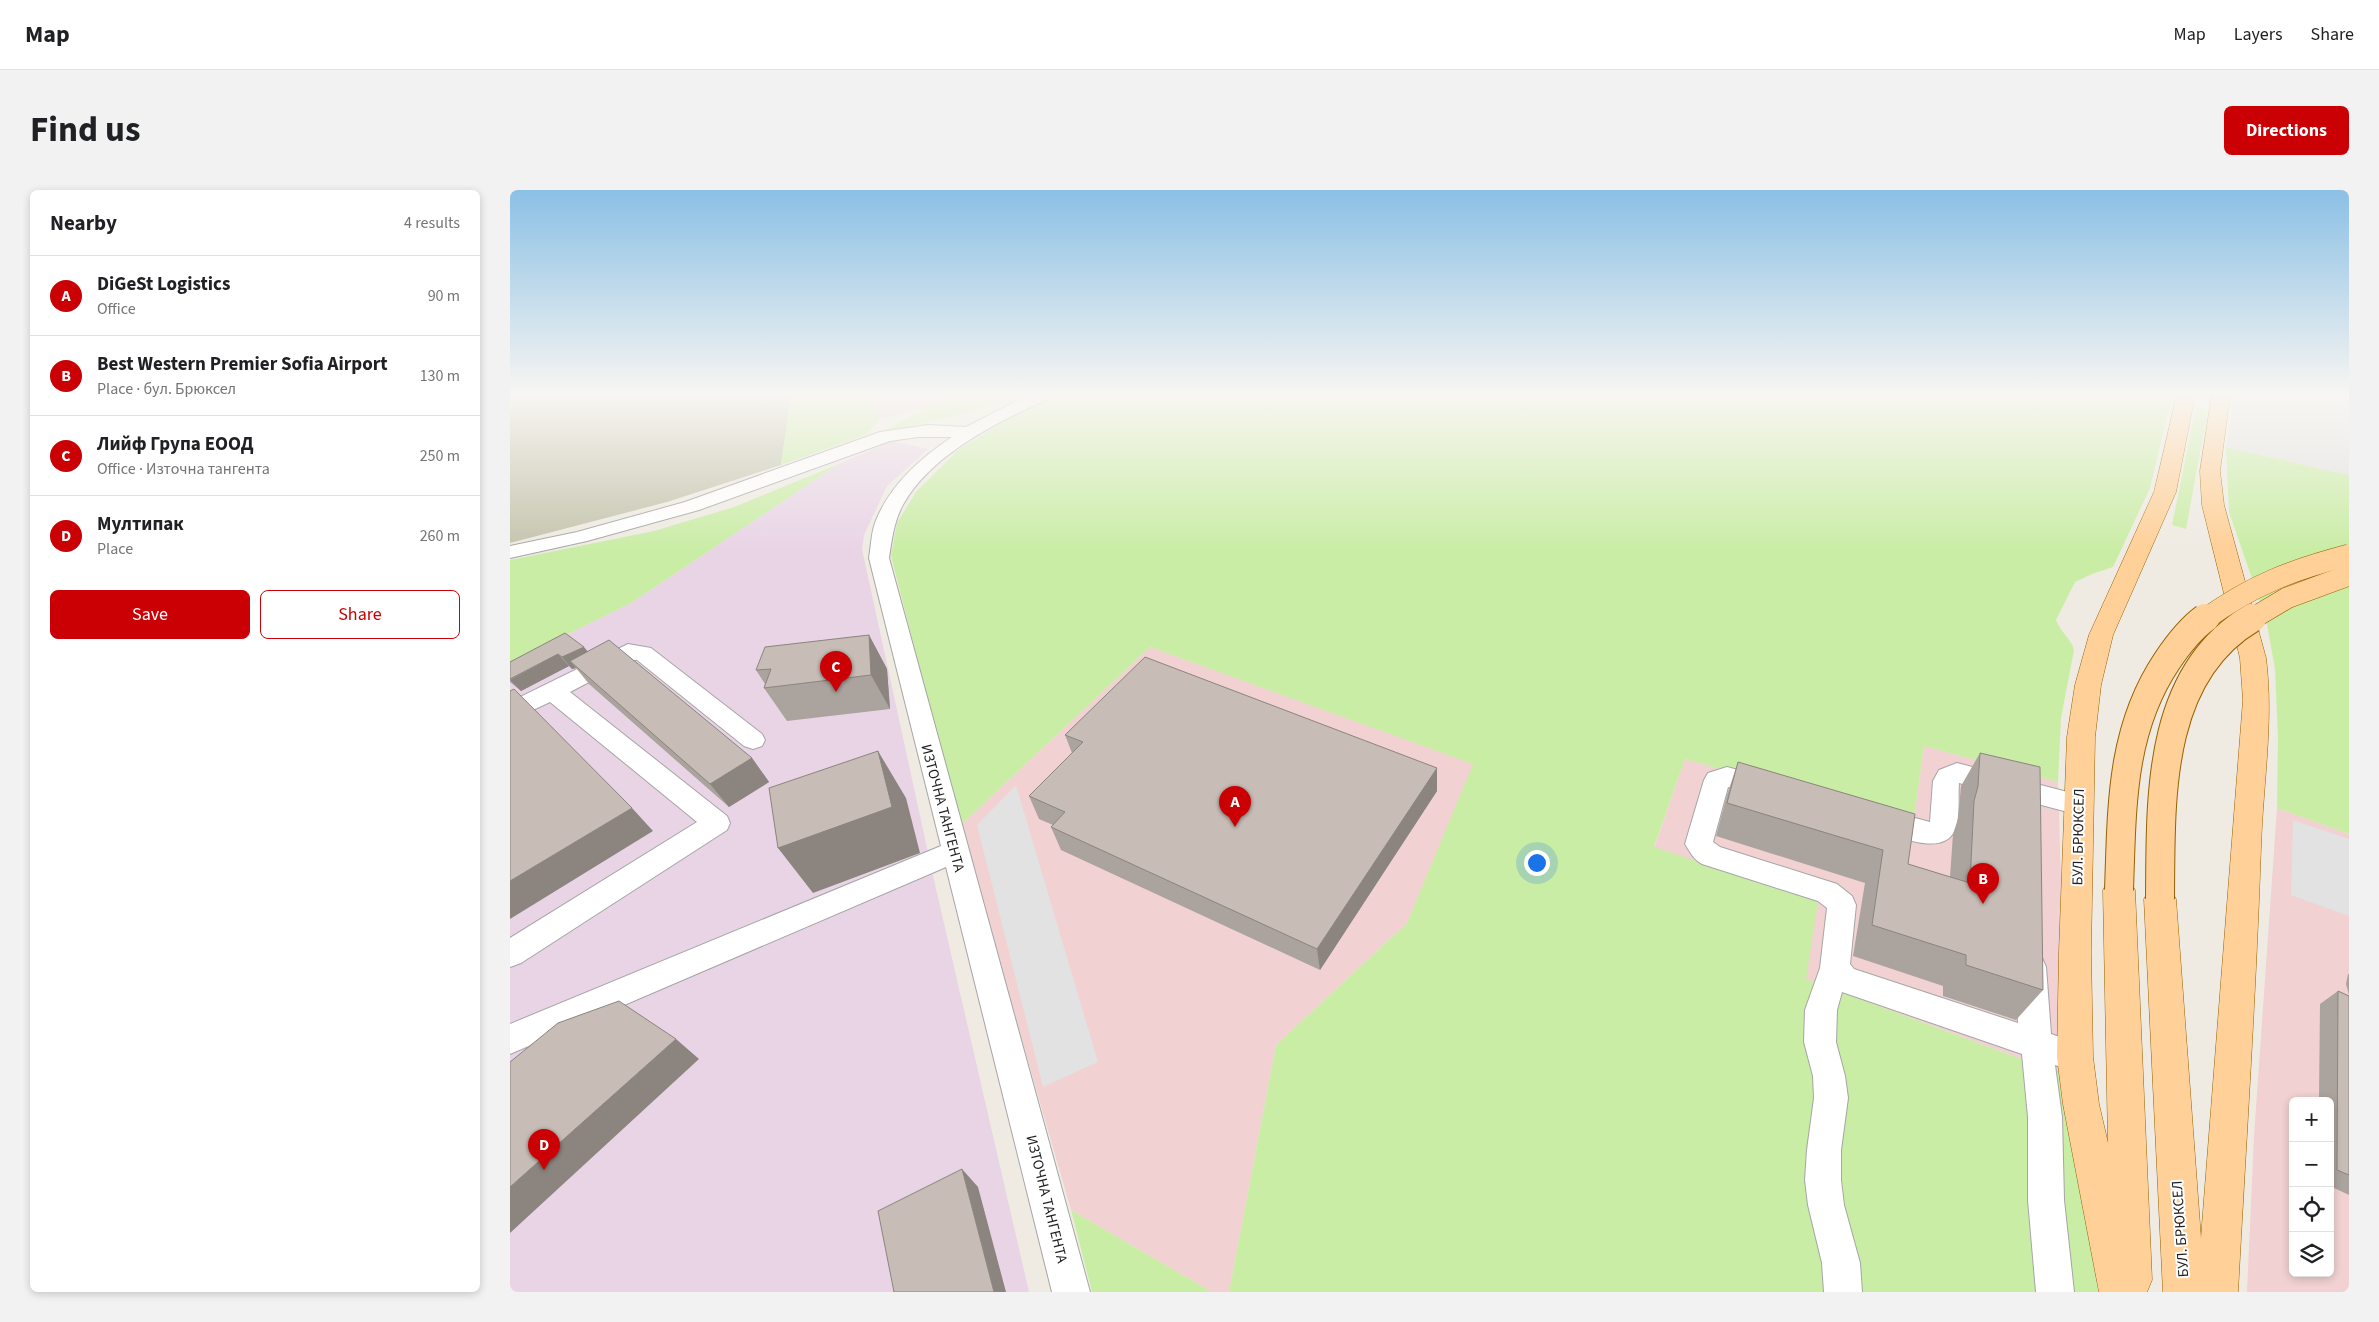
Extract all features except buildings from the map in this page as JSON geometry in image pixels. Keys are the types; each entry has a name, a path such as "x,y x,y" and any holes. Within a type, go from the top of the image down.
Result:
{"main road":[{"name":"БУЛ. БРЮКСЕЛ","path":"2120,1292 2081,1104 2075,1057 2075,952 2082,729 2088,685 2101,635 2164,492 2170,476 2176,446"},
{"path":"2213,446 2211,459 2213,506 2253,658 2256,677 2256,720 2248,800 2240,980 2217,1292"},
{"path":"2131,1292 2119,890 2122,813 2127,760 2140,713 2153,680 2172,650 2206,616 2243,591 2292,570 2349,555"},
{"name":"БУЛ. БРЮКСЕЛ","path":"2184,1292 2160,899 2160,822 2163,771 2172,724 2185,690 2199,665 2221,640 2260,612 2315,585 2349,575"}],"street":[{"path":"510,552 580,538 692,506 857,446"},
{"name":"ИЗТОЧНА ТАНГЕНТА","path":"952,446 937,457 903,490 885,523 879,558 954,852 1027,1120 1070,1292"},
{"path":"510,712 628,652 636,651 643,653 753,740"},
{"path":"510,954 718,823 553,691"},
{"path":"1858,814 1925,833 1937,833 1943,826 1946,780 1957,773 2041,809 2079,805"},
{"path":"1791,794 1733,778 1721,778 1715,784 1699,844 1706,853 1712,856 1827,892 1839,899 1842,910 1835,968 1821,1010 1820,1042 1829,1076 1831,1098 1824,1150 1823,1180 1826,1204 1841,1264 1843,1292"},
{"path":"510,1038 954,852"},
{"path":"2032,942 2031,988 2045,1117 2046,1200 2055,1292"},
{"path":"1835,968 1838,974 1851,983 2075,1057"}],"shaded area":[{"path":"510,446 784,446 781,465 667,502 510,543"},
{"path":"879,446 916,446 928,449 887,486 864,535 862,549 934,880 1029,1292 510,1292 510,663 631,603 839,464"},
{"path":"2349,446 2349,475 2226,447"},
{"path":"1150,647 1474,764 1407,923 1276,1045 1229,1292 1212,1292 1071,1210 960,826"},
{"path":"1924,746 2058,782 2067,1076 1806,979 1654,848 1685,759 1913,824"},
{"path":"1016,785 1098,1062 1043,1087 977,825"},
{"path":"2277,808 2349,834 2349,1292 2247,1292 2254,1136"},
{"path":"2293,820 2349,839 2349,916 2291,895"}],"green space":[{"path":"784,446 833,446 781,465"},
{"path":"964,446 2160,446 2150,488 2113,567 2075,582 2056,620 2074,650 2061,718 2058,782 1924,746 1913,824 1685,759 1654,847 1818,901 1806,979 2067,1076 2077,1163 2098,1292 1229,1292 1276,1045 1407,923 1473,764 1150,647 960,826 891,556 897,523 916,492"},
{"path":"2188,446 2201,446 2186,529 2172,525"},
{"path":"2226,447 2349,475 2349,834 2277,808 2278,737 2275,669 2266,619 2229,512"},
{"path":"839,464 631,603 510,663 510,560 654,531 734,507"},
{"path":"1071,1210 1212,1292 1092,1292"}],"place":[{"name":"Лийф Група ЕООД","path":"836,692"},
{"name":"DiGeSt Logistics","path":"1235,827"},
{"name":"Best Western Premier Sofia Airport","path":"1983,904"},
{"name":"Мултипак","path":"544,1170"}]}
